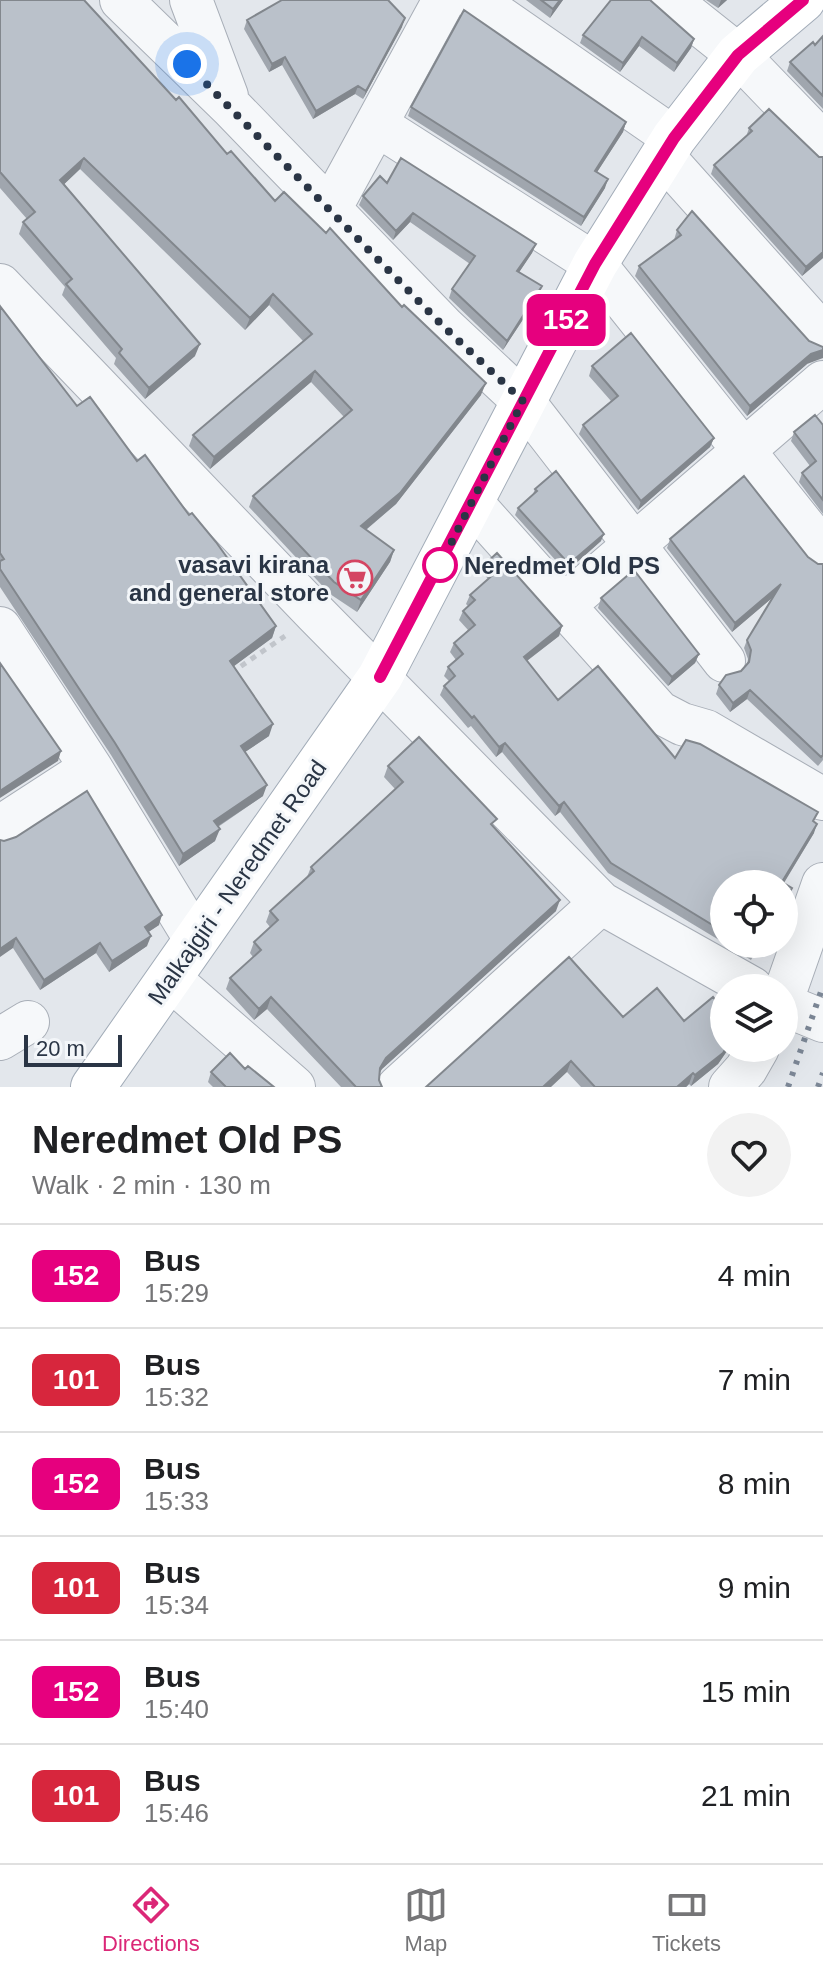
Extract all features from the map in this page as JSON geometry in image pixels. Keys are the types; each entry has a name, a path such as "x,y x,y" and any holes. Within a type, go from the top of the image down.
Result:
{"main road":[{"name":"Malkajgiri - Neredmet Road","path":"93,1087 380,677 595,264 669,147 738,55 803,0"}],"street":[{"path":"121,0 231,107 444,327 523,401 632,546 724,661"},
{"path":"191,0 231,107"},
{"path":"330,209 444,0"},
{"path":"475,0 669,147 823,335"},
{"path":"669,0 738,55 823,143"},
{"path":"377,125 595,264 823,550"},
{"path":"0,285 316,614 601,903 727,974"},
{"path":"562,607 823,382"},
{"path":"472,503 659,712 682,724 706,731 823,799"},
{"path":"0,628 91,768 195,939"},
{"path":"0,827 91,768"},
{"path":"791,974 823,884"},
{"path":"398,1087 601,903"},
{"path":"170,979 294,1087"},
{"path":"798,1011 823,1021"},
{"path":"730,1087 750,1062"}],"path":[{"path":"228,674 316,614"}],"building":[{"path":"0,0 84,0 176,100 179,97 227,154 231,151 275,201 284,192 326,233 330,228 402,307 404,305 486,383 400,493 361,526 394,550 361,600 334,582 253,496 352,410 315,371 214,457 193,435 312,334 273,294 250,318 84,158 60,180 200,344 149,388 119,353 122,349 66,284 72,279 23,222 35,212 0,172"},
{"path":"282,0 388,0 405,18 366,91 358,86 316,111 285,57 272,64 247,20"},
{"path":"541,0 560,0 553,9"},
{"path":"611,0 650,0 694,39 677,63 642,37 623,63 583,35"},
{"path":"464,10 626,122 595,171 608,179 584,217 411,107"},
{"path":"823,36 823,96 790,62"},
{"path":"769,109 819,157 823,157 823,252 806,267 714,165 752,131 749,128"},
{"path":"401,158 536,244 517,271 542,286 507,341 452,289 475,256 413,213 396,231 363,196 380,176 387,183"},
{"path":"692,211 809,341 823,347 750,406 639,266 681,235 677,230"},
{"path":"0,306 77,406 90,397 137,461 145,455 189,515 192,513 216,542 276,626 230,661 273,724 241,746 267,785 214,821 220,829 183,854 115,743 0,569 0,561 4,559 0,553"},
{"path":"631,333 714,438 641,501 583,425 618,396 592,366"},
{"path":"815,415 823,425 823,500 802,473 816,461 794,432"},
{"path":"556,471 604,534 569,564 518,508"},
{"path":"744,476 808,557 823,564 821,757 750,690 733,703 719,685 726,675 741,671 749,662 751,650 747,640 781,584 735,623 670,539"},
{"path":"497,553 562,626 524,657 558,700 598,666 675,758 686,740 700,744 818,812 813,821 817,824 789,870 710,870 710,923 611,863 564,802 559,806 505,743 499,747 444,686 455,676 448,667 463,654 454,643 475,625 463,611 475,600 470,595 495,573 486,563"},
{"path":"634,570 699,654 672,677 601,598"},
{"path":"0,663 61,751 0,791"},
{"path":"419,737 497,819 491,824 560,900 386,1058 380,1068 382,1087 356,1087 271,997 259,1009 230,978 261,950 254,942 278,920 270,911 314,871 311,867 403,782 388,766"},
{"path":"87,791 162,915 145,927 151,936 112,961 100,943 44,980 16,938 0,949 0,840 16,837"},
{"path":"569,957 623,1017 657,988 684,1021 710,999 712,1062 677,1087 595,1087 571,1061 543,1087 426,1087"},
{"path":"230,1053 245,1069 248,1066 274,1087 226,1087 211,1072"}],"railway":[{"path":"788,1087 823,986"},
{"path":"818,1087 823,1073"}],"bus line":[{"name":"152","path":"380,677 595,264 674,138 738,55 803,0"}],"place":[{"name":"Neredmet Old PS","path":"440,565"},
{"name":"vasavi kirana and general store","path":"355,578"}],"route":[{"path":"187,64 444,327 523,401 440,565"}]}
